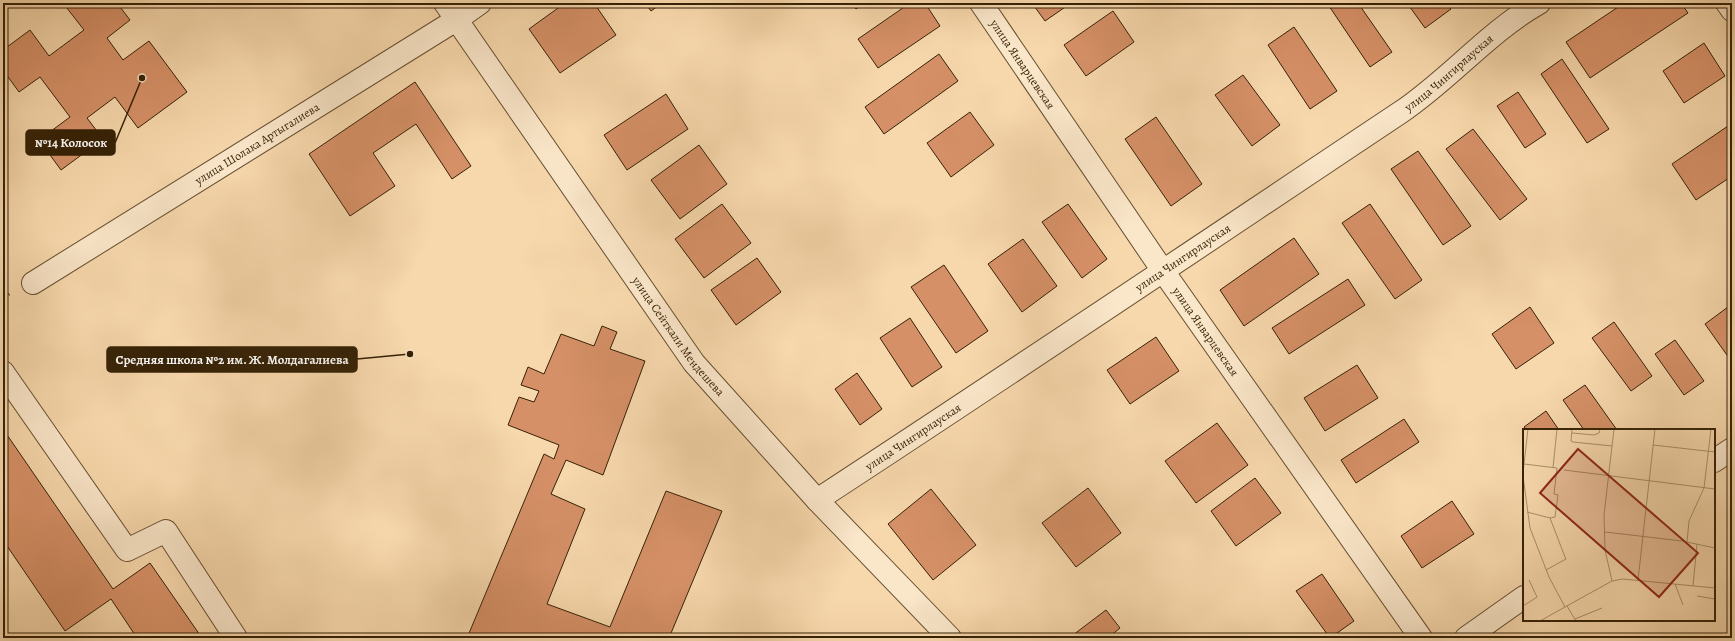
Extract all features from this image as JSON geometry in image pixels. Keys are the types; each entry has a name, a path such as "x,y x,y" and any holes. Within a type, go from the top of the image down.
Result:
{"street":[{"name":"улица Шолака Артыгалиева","path":"32,283 451,11 480,3"},
{"name":"улица Январцевская","path":"981,3 1163,271 1421,638"},
{"name":"улица Чингирлауская","path":"817,500 1008,375 1416,102 1519,15 1539,3"},
{"path":"1727,3 1732,10"},
{"name":"улица Сейткали Мендешева","path":"451,11 694,363 817,500 950,638"},
{"path":"3,372 127,550 166,531 236,638"},
{"path":"1715,461 1732,449"},
{"path":"1466,638 1523,597"}],"building":[{"path":"63,3 117,3 130,20 107,38 123,60 149,41 187,92 138,128 115,97 87,118 103,139 61,170 39,140 70,117 40,77 19,92 3,70 3,50 30,30 49,56 84,30"},
{"path":"565,3 594,3 616,35 560,73 529,29"},
{"path":"645,3 662,3 651,11"},
{"path":"851,3 864,3 856,9"},
{"path":"910,3 925,3 940,26 878,68 858,39"},
{"path":"1032,3 1071,3 1045,21"},
{"path":"1327,3 1358,3 1392,52 1370,67"},
{"path":"1407,3 1446,3 1451,9 1425,28"},
{"path":"1624,3 1681,3 1688,13 1590,78 1566,42"},
{"path":"1113,11 1134,42 1086,76 1064,45"},
{"path":"1294,27 1337,91 1310,109 1268,45"},
{"path":"1704,43 1725,76 1684,103 1663,71"},
{"path":"939,54 958,81 884,134 865,107"},
{"path":"1562,59 1609,129 1587,143 1541,74"},
{"path":"1243,75 1280,125 1252,146 1215,95"},
{"path":"415,82 471,166 452,179 416,124 373,153 395,186 350,216 309,154"},
{"path":"1518,92 1546,134 1525,148 1497,106"},
{"path":"666,94 688,129 627,170 604,135"},
{"path":"970,112 994,145 951,177 927,143"},
{"path":"1156,117 1202,184 1171,206 1125,139"},
{"path":"1731,124 1732,176 1696,200 1672,164"},
{"path":"1473,129 1527,199 1500,220 1446,149"},
{"path":"699,145 727,184 680,219 651,180"},
{"path":"1418,151 1471,226 1443,245 1391,169"},
{"path":"722,204 751,243 704,278 675,239"},
{"path":"1068,204 1107,259 1082,278 1042,222"},
{"path":"1370,204 1422,280 1395,299 1342,223"},
{"path":"1294,238 1319,274 1244,326 1220,290"},
{"path":"1023,239 1057,286 1022,312 988,264"},
{"path":"757,258 781,292 736,325 711,290"},
{"path":"944,265 988,331 956,353 911,287"},
{"path":"1348,279 1365,305 1289,354 1272,328"},
{"path":"1732,304 1732,356 1729,358 1705,324"},
{"path":"1530,307 1554,343 1516,369 1492,334"},
{"path":"910,318 942,367 912,387 880,338"},
{"path":"1614,322 1652,376 1631,391 1592,338"},
{"path":"602,326 617,332 610,349 645,361 603,475 566,460 551,494 585,509 547,604 610,627 666,491 722,511 669,638 467,638 544,454 554,459 559,445 508,425 519,397 534,402 539,391 521,385 528,367 544,374 561,334 594,346"},
{"path":"1156,337 1179,371 1130,404 1107,370"},
{"path":"1675,340 1704,381 1684,395 1655,354"},
{"path":"1357,365 1378,398 1325,431 1304,398"},
{"path":"857,373 882,409 860,425 835,389"},
{"path":"1585,385 1616,429 1583,429 1563,400"},
{"path":"1546,411 1558,429 1526,429 1524,427"},
{"path":"1404,419 1419,442 1356,483 1341,460"},
{"path":"1217,423 1248,465 1196,503 1165,461"},
{"path":"3,429 113,589 150,563 202,638 137,638 111,599 65,631 3,540"},
{"path":"1255,478 1281,513 1236,546 1211,511"},
{"path":"1088,488 1121,533 1076,567 1042,523"},
{"path":"931,489 976,545 933,580 888,524"},
{"path":"1452,501 1474,534 1422,568 1401,536"},
{"path":"1322,574 1354,621 1330,638 1296,591"},
{"path":"1106,610 1120,628 1108,638 1069,638"},
{"path":"1215,634 1218,638 1209,638"}],"place":[{"name":"№14 Колосок","path":"142,78"},
{"name":"Средняя школа №2 им. Ж. Молдагалиева","path":"410,354"}]}
